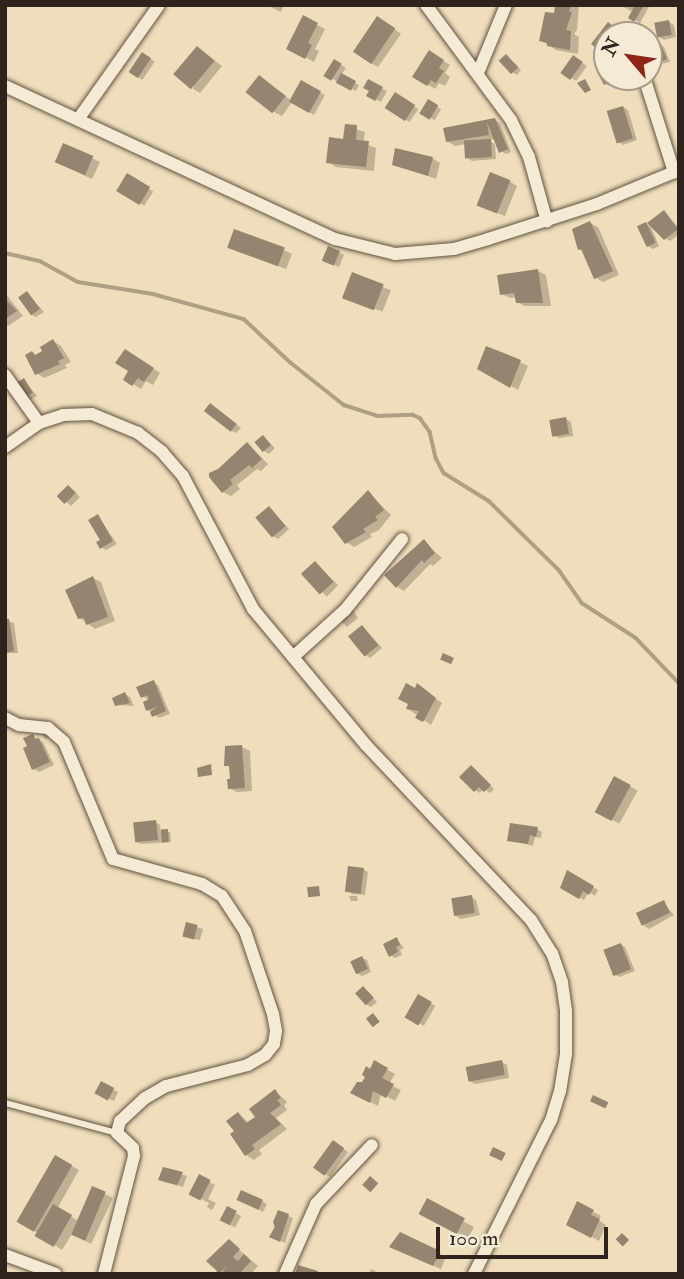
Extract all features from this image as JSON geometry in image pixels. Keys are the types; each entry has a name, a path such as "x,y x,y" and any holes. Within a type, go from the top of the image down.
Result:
{"street":[{"path":"79,118 159,5"},
{"path":"426,5 511,120 529,157 547,222"},
{"path":"478,73 506,5"},
{"path":"5,86 335,239 395,254 454,249 547,222 676,171 649,91"},
{"path":"5,375 39,423"},
{"path":"5,447 39,423 63,415 92,414 138,433 162,452 183,476 253,609 366,745 531,920 552,953 562,982 566,1044 560,1091 551,1120 474,1274"},
{"path":"292,656 345,610 402,539"},
{"path":"5,718 19,725 48,728 64,742 113,859 202,884 222,896 245,931 273,1014 276,1031 274,1044 265,1055 248,1065 166,1086 129,1111 120,1121 117,1133 133,1148 135,1156 104,1274"},
{"path":"285,1274 316,1204 372,1145"},
{"path":"5,1255 56,1274"}],"lane":[{"path":"5,1103 117,1133"}],"building":[{"path":"555,5 571,5 569,12 572,12 566,30 571,31 570,50 547,46 547,43 539,41 545,12 554,13"},
{"path":"635,5 644,5 635,21 628,18"},
{"path":"303,15 318,23 308,43 312,45 305,59 286,49"},
{"path":"377,16 395,28 371,64 353,52"},
{"path":"669,20 672,35 663,36 663,21"},
{"path":"197,46 215,61 191,89 173,74"},
{"path":"429,50 444,60 439,68 444,71 436,83 431,80 427,86 412,77"},
{"path":"142,52 151,58 138,78 129,72"},
{"path":"506,54 518,67 511,74 499,61"},
{"path":"573,55 583,62 570,80 560,73"},
{"path":"334,59 342,64 331,81 323,76"},
{"path":"341,73 356,81 351,91 336,83"},
{"path":"259,75 286,96 272,113 245,92"},
{"path":"368,79 383,87 375,101 366,96 369,91 363,88"},
{"path":"585,79 591,90 585,93 577,83"},
{"path":"301,80 321,91 309,113 289,102"},
{"path":"395,92 415,105 405,121 385,108"},
{"path":"428,99 438,105 430,120 419,114"},
{"path":"623,106 633,139 617,143 607,111"},
{"path":"495,118 508,149 499,153 487,122 489,135 446,142 443,128"},
{"path":"345,124 357,125 356,140 369,141 366,167 326,163 329,137 343,139"},
{"path":"491,139 492,157 465,158 464,140"},
{"path":"63,143 93,156 85,175 55,162"},
{"path":"395,148 433,157 428,176 392,165"},
{"path":"490,172 510,180 497,214 477,205"},
{"path":"127,173 150,187 139,205 116,191"},
{"path":"664,210 678,229 664,240 647,223"},
{"path":"590,221 613,271 594,279 581,249 578,250 572,229"},
{"path":"646,222 656,243 647,247 637,226"},
{"path":"234,229 285,247 278,266 227,248"},
{"path":"328,246 340,251 334,266 322,261"},
{"path":"538,269 543,303 516,303 514,293 500,295 497,275"},
{"path":"352,272 384,284 374,310 342,298"},
{"path":"27,291 40,309 31,315 18,297"},
{"path":"5,299 17,311 5,319"},
{"path":"53,339 64,358 58,361 60,364 35,375 25,355 32,351 35,355 42,351 40,347"},
{"path":"486,346 521,360 510,388 477,369"},
{"path":"125,349 154,368 144,382 138,378 132,386 123,380 128,371 115,363"},
{"path":"24,378 33,393 24,398 15,383"},
{"path":"210,403 237,424 231,432 204,411"},
{"path":"566,417 569,434 552,437 549,420"},
{"path":"263,435 271,445 263,452 254,442"},
{"path":"247,442 262,459 252,468 249,465 230,480 233,484 222,493 209,477 209,473 218,469"},
{"path":"68,485 76,493 64,504 57,496"},
{"path":"368,490 384,510 375,517 378,520 363,529 366,532 345,544 332,527"},
{"path":"269,506 286,526 272,537 255,518"},
{"path":"98,514 113,541 100,549 96,542 100,540 88,520"},
{"path":"424,539 435,553 424,563 422,560 396,588 384,575"},
{"path":"315,561 334,582 320,595 301,574"},
{"path":"93,576 108,617 86,625 84,618 78,619 65,590"},
{"path":"5,619 9,619 14,651 5,653"},
{"path":"362,625 378,645 364,657 348,636"},
{"path":"443,653 454,658 451,664 440,659"},
{"path":"154,680 166,711 152,717 150,712 159,706 146,711 143,702 149,699 147,695 141,698 136,687"},
{"path":"406,683 415,688 417,683 436,698 423,722 415,718 419,711 406,709 408,704 398,699"},
{"path":"125,692 130,703 115,706 112,698"},
{"path":"33,734 35,739 39,738 50,762 32,770 23,748 27,746 23,738"},
{"path":"242,745 245,788 228,789 227,779 230,779 229,766 224,766 225,746"},
{"path":"211,764 212,775 198,777 197,768"},
{"path":"471,765 491,785 484,792 479,787 474,792 459,777"},
{"path":"614,776 631,785 612,821 595,812"},
{"path":"156,820 158,840 135,842 133,822"},
{"path":"510,823 538,827 536,837 530,835 528,844 507,841"},
{"path":"161,829 168,829 169,842 162,842"},
{"path":"348,866 364,868 361,894 345,892"},
{"path":"567,870 594,886 589,895 583,891 579,899 560,888"},
{"path":"319,886 320,896 308,897 307,887"},
{"path":"472,895 475,913 454,916 451,898"},
{"path":"664,900 670,913 642,926 636,913"},
{"path":"186,922 198,925 194,939 182,937"},
{"path":"397,937 400,945 396,947 398,952 389,957 383,944"},
{"path":"621,943 631,969 613,976 603,950"},
{"path":"362,956 368,969 356,974 350,961"},
{"path":"363,986 374,998 366,1005 355,994"},
{"path":"418,994 432,1002 418,1025 405,1017"},
{"path":"373,1013 380,1022 373,1027 366,1019"},
{"path":"374,1060 388,1068 382,1078 394,1084 386,1098 373,1091 370,1103 350,1093 357,1082 362,1082 366,1066 370,1069"},
{"path":"502,1060 505,1075 469,1082 466,1067"},
{"path":"101,1081 114,1088 108,1100 94,1093"},
{"path":"275,1089 281,1098 277,1100 281,1105 270,1113 281,1124 252,1145 255,1149 245,1156 230,1134 234,1131 226,1121 238,1112 246,1123 255,1117 249,1109"},
{"path":"593,1095 608,1102 605,1109 590,1101"},
{"path":"333,1140 344,1148 324,1176 313,1168"},
{"path":"493,1147 506,1153 502,1161 489,1155"},
{"path":"55,1155 72,1165 34,1232 16,1222"},
{"path":"163,1167 183,1172 177,1185 158,1180"},
{"path":"199,1174 211,1180 200,1200 189,1194"},
{"path":"370,1176 378,1183 370,1192 362,1185"},
{"path":"92,1186 106,1192 85,1241 71,1235"},
{"path":"241,1190 263,1200 258,1210 237,1200"},
{"path":"427,1198 465,1218 457,1234 419,1214"},
{"path":"577,1201 594,1210 591,1215 600,1219 591,1238 566,1225"},
{"path":"53,1204 72,1215 54,1247 34,1236"},
{"path":"227,1206 237,1211 230,1225 220,1220"},
{"path":"278,1210 289,1214 280,1242 269,1237 275,1227 273,1222"},
{"path":"400,1232 440,1251 433,1266 389,1247"},
{"path":"622,1233 629,1240 623,1246 616,1239"},
{"path":"229,1239 240,1249 233,1257 238,1261 244,1254 251,1261 239,1274 225,1274 223,1272 227,1266 219,1274 215,1274 217,1271 206,1261"},
{"path":"298,1265 318,1271 317,1274 295,1274"}],"waterway":[{"path":"5,253 40,261 78,282 153,294 244,319 290,362 344,405 377,416 413,415 420,418 430,432 436,458 444,473 489,501 559,570 582,603 636,638 679,683"}]}
